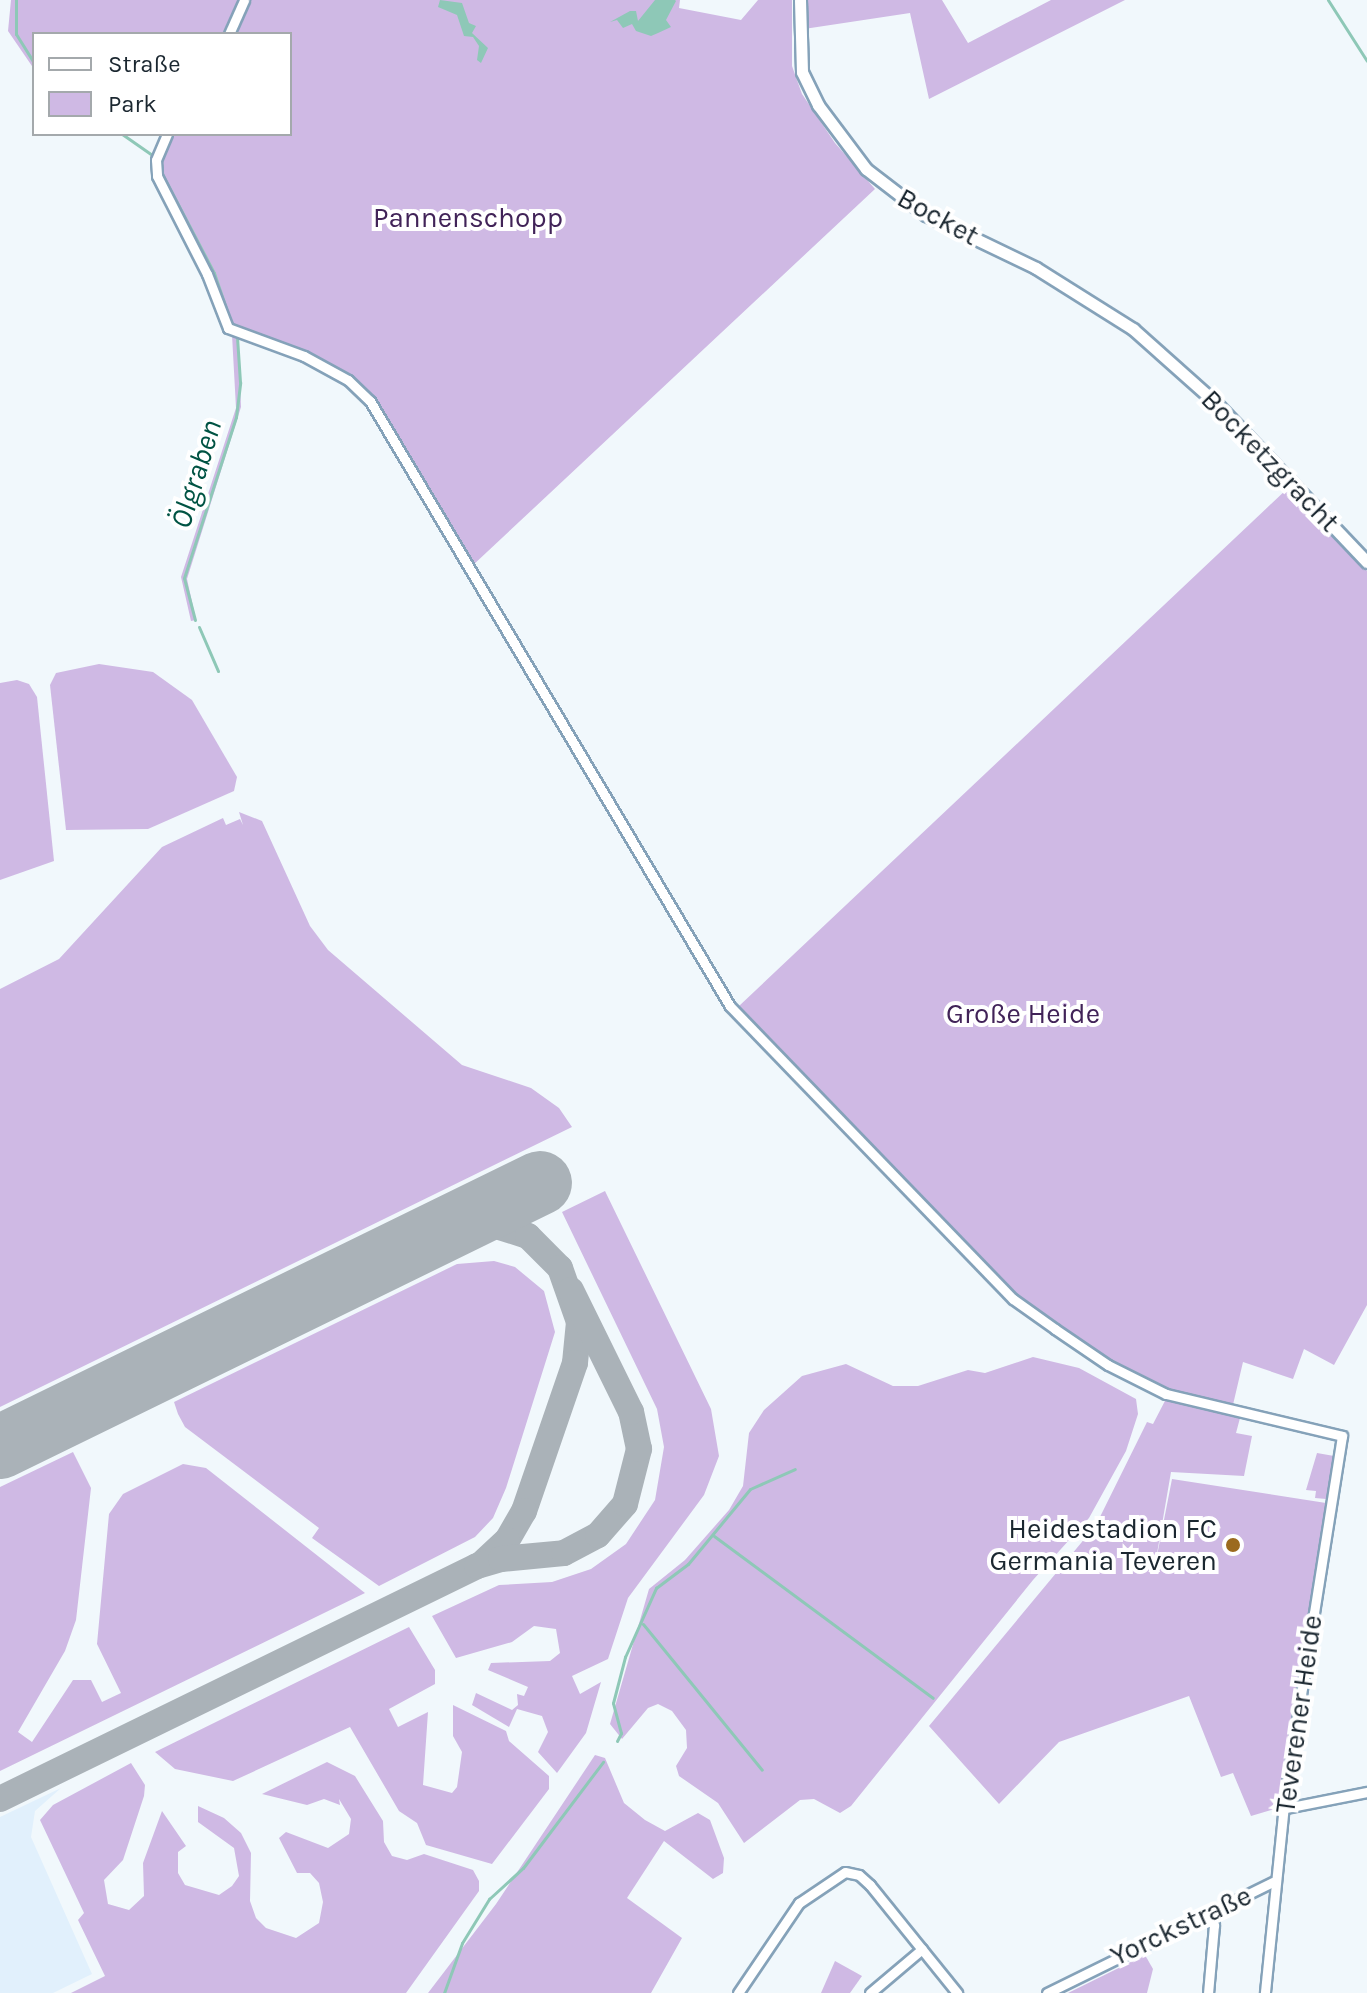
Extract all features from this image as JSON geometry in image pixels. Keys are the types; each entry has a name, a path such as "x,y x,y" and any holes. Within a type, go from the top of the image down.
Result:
{"street":[{"path":"230,32 244,0"},
{"name":"Bocket","path":"800,0 802,72 818,105 866,169 926,215 1092,301 1173,361"},
{"name":"Teverener Heide","path":"166,136 155,165 228,328 340,376 361,390 377,411 715,983 754,1032 1013,1299 1055,1329 1108,1365 1166,1394 1342,1436 1286,1808 1265,1993"},
{"name":"Bocketzgracht","path":"1173,361 1367,562"},
{"path":"1286,1808 1367,1792"},
{"path":"738,1993 799,1903 845,1872 859,1875 957,1993"},
{"name":"Yorckstraße","path":"1047,1993 1273,1882"},
{"path":"1206,1914 1214,1925 1208,1993"},
{"path":"870,1993 922,1949"}],"shaded area":[{"path":"440,0 462,3 469,23 476,26 472,33 488,48 481,63 477,60 479,46 473,37 464,36 457,15 438,7"},
{"path":"655,0 676,1 666,20 671,27 651,36 636,31 632,24 623,28 617,20 610,22 630,11 636,11 638,21"},
{"path":"61,1788 35,1811 31,1837 92,1974 53,1993 0,1993 0,1817"}],"green space":[{"path":"11,0 240,0 227,32 32,32 32,66 8,31"},
{"name":"Pannenschopp","path":"246,0 680,0 679,8 741,20 758,0 792,0 792,66 802,94 835,143 875,189 472,566 379,408 348,378 232,328 160,177 160,152 168,136 292,136 292,32 232,32"},
{"path":"806,0 942,0 968,43 1051,0 1125,0 929,99 910,13 804,29"},
{"path":"232,335 238,337 241,407 187,579 196,620 191,621 181,577 236,408"},
{"name":"Große Heide","path":"1288,488 1367,571 1367,1305 1334,1365 1304,1349 1293,1379 1243,1362 1232,1409 1132,1376 1018,1300 739,1006"},
{"path":"99,664 153,672 192,700 237,777 234,791 148,829 66,830 50,685 56,673"},
{"path":"17,680 29,684 37,697 54,861 0,880 0,683"},
{"path":"239,812 262,821 310,926 328,950 462,1065 531,1088 559,1108 572,1127 0,1407 0,989 59,959 162,847 223,818 226,825 240,819 243,825"},
{"path":"605,1191 711,1409 719,1456 704,1495 628,1598 608,1659 572,1676 580,1694 601,1682 586,1733 557,1773 538,1752 548,1732 542,1716 517,1709 509,1727 472,1705 476,1693 512,1710 518,1705 517,1694 524,1696 528,1687 488,1670 491,1663 550,1661 560,1653 556,1629 534,1626 512,1642 456,1658 432,1616 499,1585 552,1582 591,1569 626,1544 655,1500 664,1447 657,1409 562,1212"},
{"path":"494,1261 515,1267 544,1291 555,1332 506,1488 493,1518 475,1537 379,1586 312,1538 319,1528 185,1427 178,1414 174,1402 457,1264"},
{"path":"1033,1357 1079,1368 1136,1399 1138,1414 1126,1451 1089,1518 1033,1580 851,1806 840,1813 814,1799 800,1800 744,1843 718,1803 679,1776 676,1766 687,1748 686,1730 672,1711 658,1704 648,1708 622,1739 610,1724 649,1589 685,1560 729,1510 743,1486 749,1433 764,1410 802,1376 846,1364 893,1386 918,1386 968,1370 985,1373"},
{"path":"1167,1397 1240,1418 1236,1433 1252,1436 1244,1476 1171,1472 1154,1571 1172,1479 1326,1503 1281,1807 1251,1816 1233,1773 1221,1777 1189,1696 1059,1742 999,1804 929,1726 1096,1525 1147,1422 1153,1424"},
{"path":"73,1452 91,1488 76,1620 65,1651 18,1732 32,1742 73,1680 91,1680 102,1702 121,1693 97,1644 109,1514 123,1494 183,1464 206,1468 365,1593 0,1771 0,1487"},
{"path":"1317,1453 1334,1456 1326,1499 1315,1498 1316,1491 1306,1490"},
{"path":"409,1627 435,1670 435,1684 389,1709 398,1727 428,1712 423,1785 452,1793 457,1787 462,1752 453,1736 453,1705 506,1731 509,1741 549,1776 549,1789 492,1864 426,1845 417,1823 399,1811 350,1727 233,1781 175,1769 155,1752"},
{"path":"595,1755 605,1758 624,1803 645,1820 665,1831 698,1813 710,1820 724,1858 723,1873 713,1879 664,1841 627,1898 682,1938 651,1993 428,1993 496,1904"},
{"path":"327,1762 355,1776 383,1821 384,1842 392,1856 407,1860 424,1854 473,1870 479,1881 479,1891 406,1993 71,1993 105,1976 78,1920 84,1913 40,1820 53,1805 131,1763 145,1785 144,1796 123,1860 104,1880 108,1904 129,1910 144,1896 143,1863 162,1811 186,1846 178,1852 178,1873 185,1885 219,1895 232,1886 239,1876 234,1848 198,1822 198,1806 224,1818 241,1833 251,1853 250,1901 256,1918 266,1928 296,1938 319,1923 323,1902 319,1883 310,1873 297,1873 279,1838 286,1832 328,1848 349,1834 351,1819 339,1799 340,1805 324,1799 307,1805 262,1794"},
{"path":"1145,1955 1153,1969 1147,1993 1068,1993"},
{"path":"835,1961 862,1976 850,1993 821,1993"}],"waterway":[{"name":"Ölgraben","path":"16,0 16,34 32,60"},
{"path":"1328,0 1367,61"},
{"name":"Ölgraben","path":"125,136 151,154"},
{"name":"Ölgraben","path":"161,172 214,273 231,323"},
{"name":"Ölgraben","path":"195,620 184,578 236,417 240,382 237,337"},
{"name":"Ölgraben","path":"199,627 218,671"},
{"path":"617,1741 621,1733 613,1703 625,1657 656,1588 688,1564 750,1489 795,1469"},
{"path":"714,1536 933,1698"},
{"path":"643,1624 762,1770"},
{"path":"444,1993 462,1943 489,1899 523,1868 603,1762"}],"taxiway":[{"path":"443,1230 487,1223 528,1236 560,1268 579,1322 575,1363 524,1511 507,1540 483,1562"},
{"path":"0,1799 477,1566 501,1559 564,1553 598,1535 625,1504 639,1449 631,1412 571,1290"}],"runway":[{"path":"0,1447 540,1183"}],"place":[{"name":"Heidestadion FC Germania Teveren","path":"1233,1545"}]}
